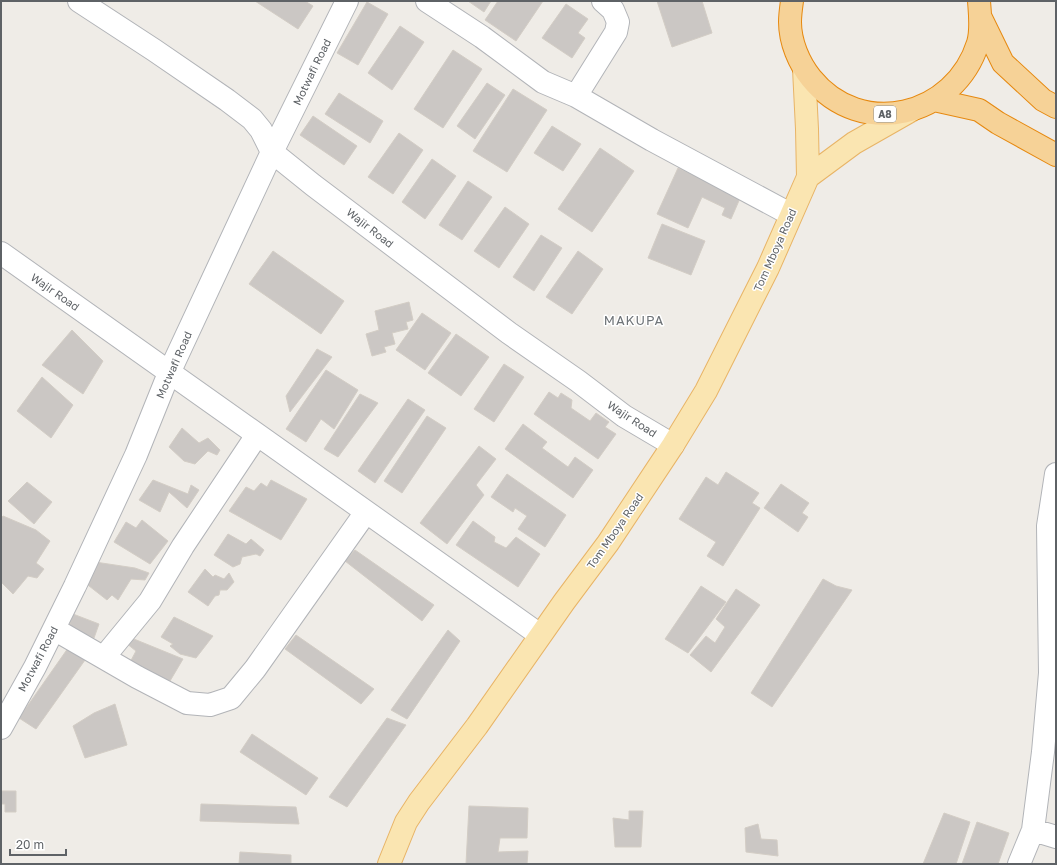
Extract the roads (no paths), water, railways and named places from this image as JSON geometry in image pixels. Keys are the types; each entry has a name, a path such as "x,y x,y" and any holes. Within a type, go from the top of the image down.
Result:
{"highway":[{"name":"A8","path":"792,1 790,23 794,47 804,69 819,88 845,105 862,111 887,114 912,110 934,100 954,85 969,65 978,42 980,9"},
{"name":"A8","path":"980,9 1003,64 1044,100 1056,107"},
{"path":"934,100 979,110 998,123 1056,155"}],"main road":[{"path":"804,69 808,177"},
{"path":"808,177 854,143 912,110"},
{"name":"Tom Mboya Road","path":"389,864 406,822 419,802 477,726 540,635 608,543 706,392 768,268 790,214 808,177"}],"street":[{"name":"Wajir Road","path":"79,1 227,100 252,120 261,130 272,152 508,333 578,381 624,416 673,445"},
{"name":"Motwafi Road","path":"1,728 35,667 76,586 136,455 169,373 272,152 346,1"},
{"path":"427,1 482,37 543,82 576,96 659,144 790,214"},
{"path":"576,96 616,32 618,22 613,10 603,1"},
{"name":"Wajir Road","path":"1,253 540,635"},
{"path":"104,657 150,601 183,546 257,435"},
{"path":"1019,864 1033,830 1043,752 1050,673 1048,526 1056,474"},
{"path":"54,629 188,703 210,705 231,698 256,669 366,512"},
{"path":"1033,830 1056,837"}],"district":[{"name":"MAKUPA","path":"634,320"}]}
